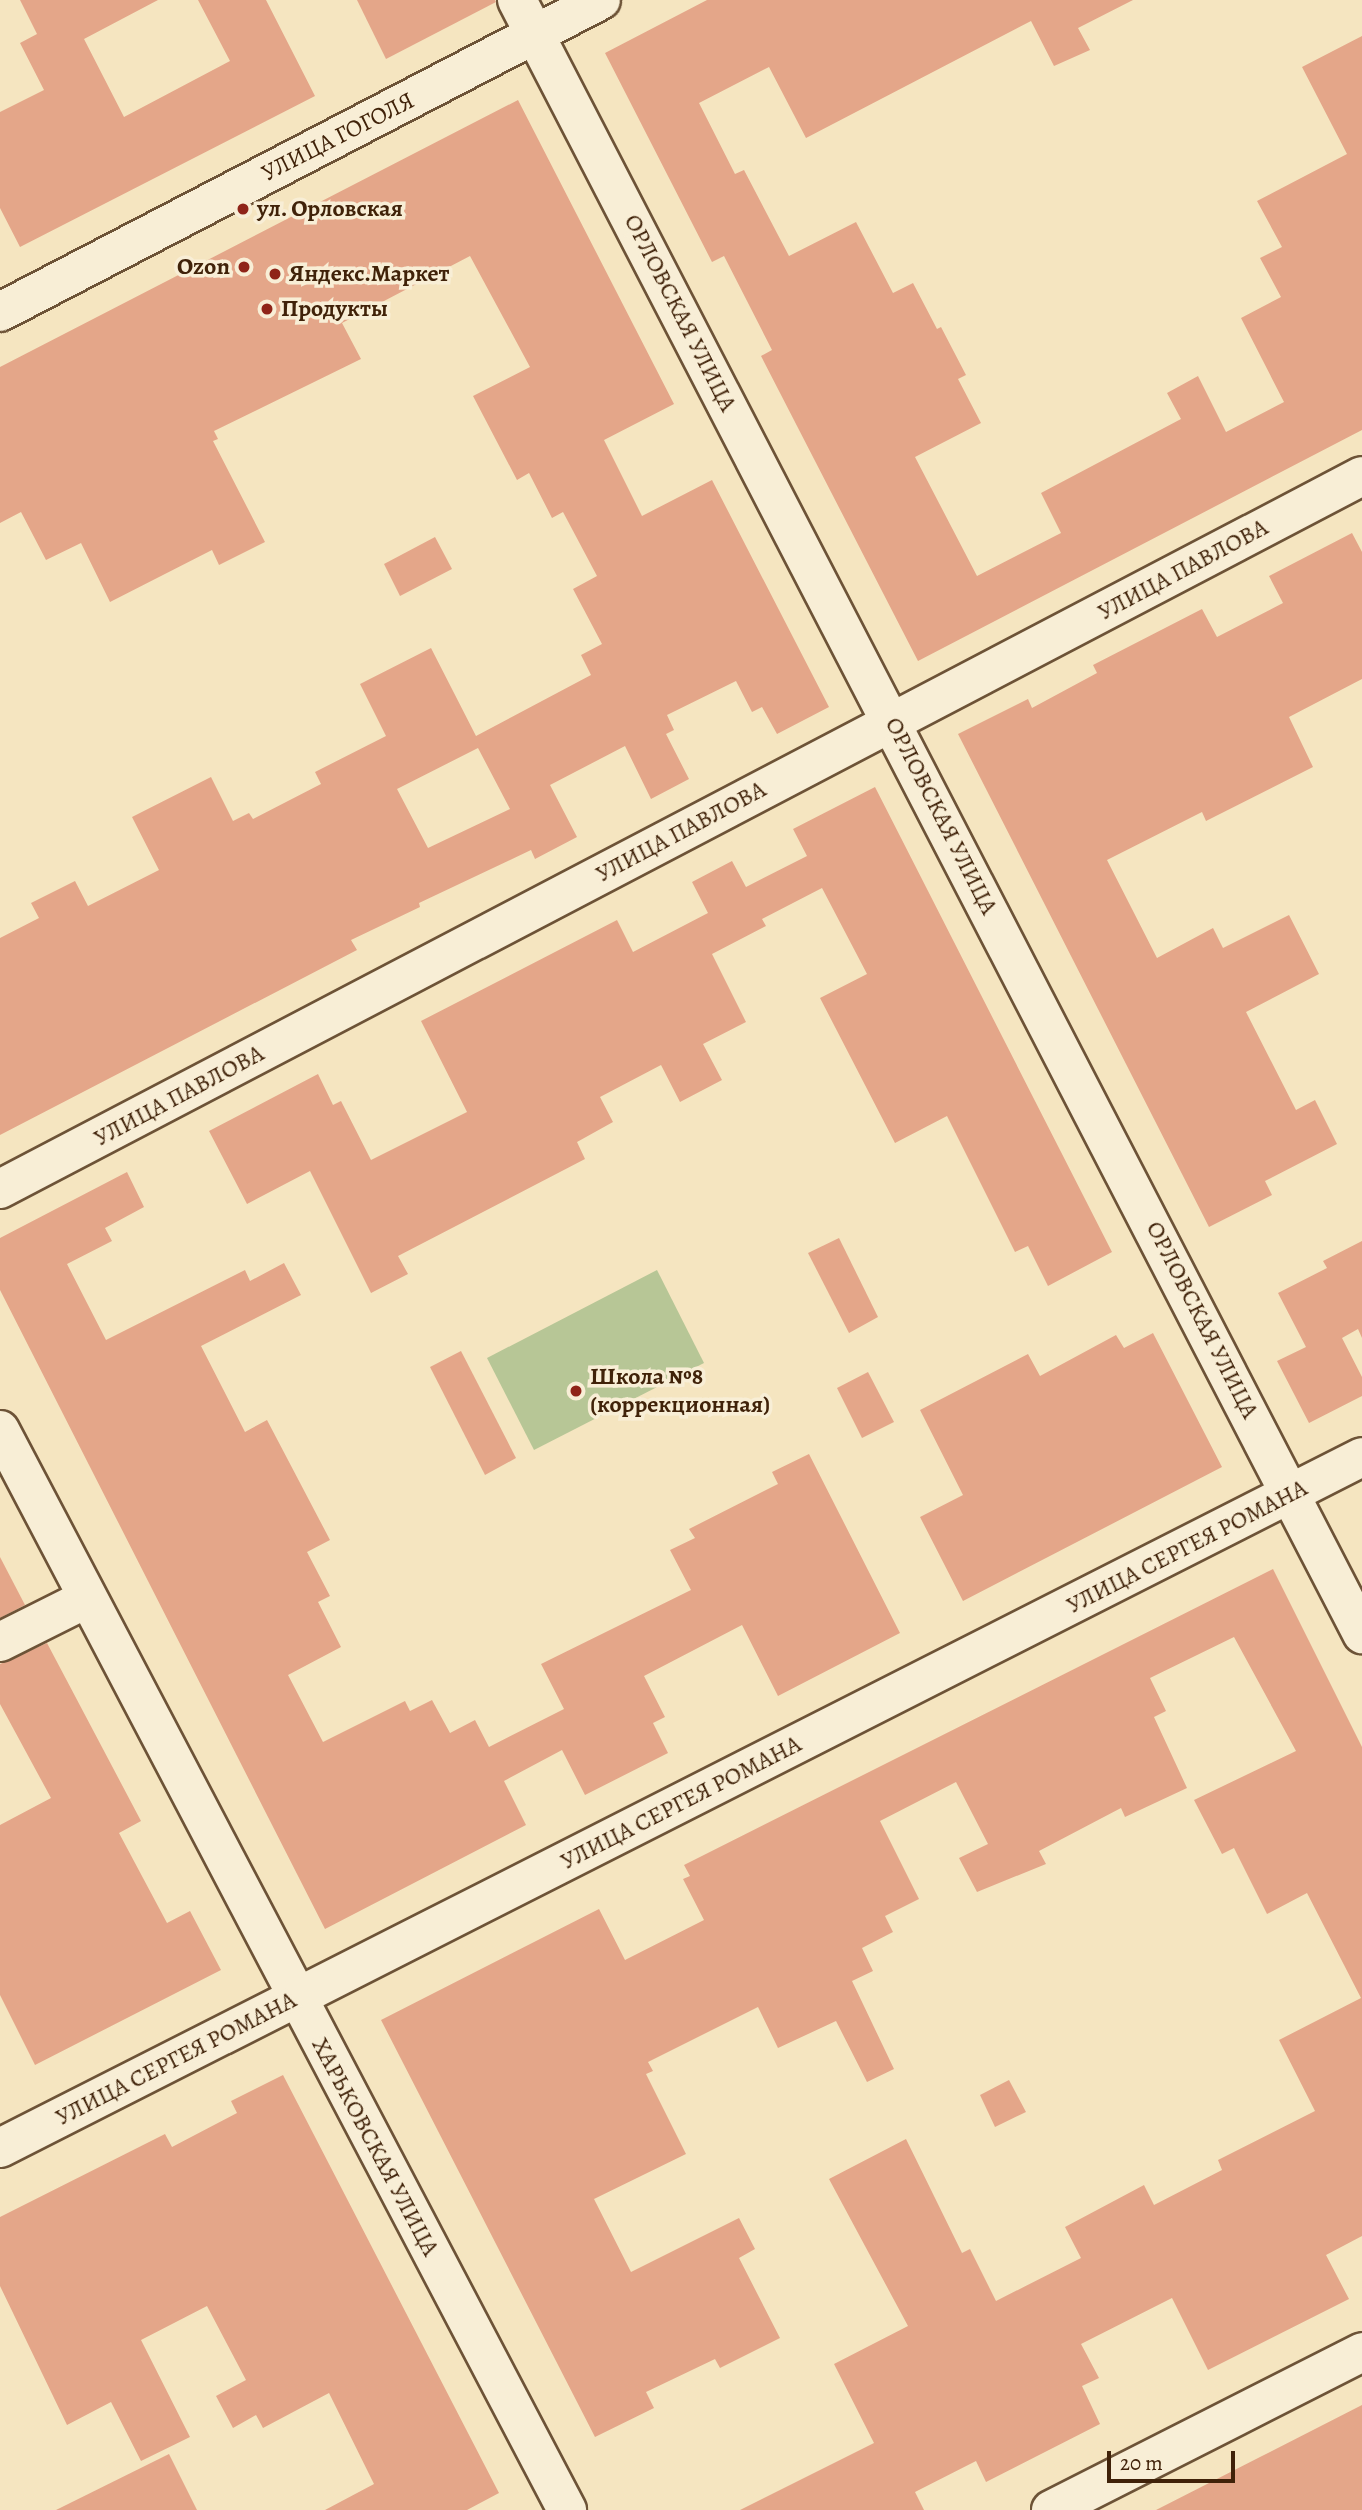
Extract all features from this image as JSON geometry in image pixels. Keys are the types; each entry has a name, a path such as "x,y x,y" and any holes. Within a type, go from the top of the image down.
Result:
{"street":[{"name":"ОРЛОВСКАЯ УЛИЦА","path":"517,0 1293,1494 1362,1634"},
{"name":"УЛИЦА ГОГОЛЯ","path":"0,312 601,0"},
{"name":"УЛИЦА ПАВЛОВА","path":"0,1189 1362,476"},
{"name":"ХАРЬКОВСКАЯ УЛИЦА","path":"0,1430 86,1599 567,2510"},
{"name":"УЛИЦА СЕРГЕЯ РОМАНА","path":"0,2148 1362,1457"},
{"path":"0,1642 86,1599"},
{"path":"1051,2510 1362,2352"}],"green space":[{"path":"657,1270 704,1363 534,1450 487,1358"}],"building":[{"path":"20,0 158,0 84,39 124,117 230,61 198,0 266,0 315,96 20,247 0,208 0,112 44,90 20,43 37,34"},
{"path":"357,0 495,0 496,2 386,59"},
{"path":"707,0 1133,0 1078,28 1090,50 1054,66 1031,21 806,138 769,67 699,103 735,174 744,170 789,256 856,222 893,293 913,283 937,329 941,327 966,375 958,379 981,423 915,457 977,576 1061,533 1041,493 1181,419 1167,393 1198,376 1226,432 1284,402 1241,318 1281,297 1260,258 1282,247 1257,201 1347,154 1302,67 1362,36 1362,430 918,661 761,356 772,350 724,256 712,262 605,53"},
{"path":"518,100 674,404 604,440 642,516 712,480 829,707 777,734 762,707 752,712 736,681 667,715 674,730 666,734 689,779 651,799 625,746 550,785 577,837 535,859 531,850 419,903 420,907 351,940 357,950 0,1135 0,938 39,918 31,903 75,881 88,906 159,870 132,817 211,777 233,821 249,813 253,819 321,784 315,772 386,736 360,684 431,648 476,736 591,675 581,655 602,644 573,589 597,576 563,512 552,518 529,473 517,480 473,396 530,367 470,256 342,323 361,359 214,431 218,439 213,441 265,542 219,565 212,550 110,602 81,543 46,560 21,512 0,523 0,367","holes":["478,748 510,809 428,848 397,789"]},
{"path":"1352,533 1362,552 1362,679 1289,717 1313,767 1206,821 1202,812 1107,860 1157,958 1213,928 1223,948 1289,915 1319,974 1246,1012 1296,1110 1315,1100 1337,1144 1265,1181 1272,1195 1209,1227 958,734 1028,699 1032,708 1097,673 1093,665 1202,609 1217,637 1283,603 1269,576"},
{"path":"435,537 452,569 400,596 384,564"},
{"path":"875,787 1112,1252 1048,1286 1028,1246 1015,1252 947,1116 895,1143 820,998 867,974 822,888 762,919 766,926 712,954 746,1022 703,1044 722,1080 680,1102 661,1065 600,1097 613,1122 577,1142 585,1159 398,1256 408,1274 371,1293 310,1171 247,1204 209,1131 318,1074 333,1105 341,1101 371,1160 467,1112 421,1021 617,920 633,952 708,913 692,882 732,861 746,887 807,856 793,829"},
{"path":"127,1172 144,1207 105,1228 112,1241 67,1264 106,1340 245,1270 250,1281 284,1263 301,1295 201,1346 245,1432 267,1420 330,1540 307,1552 330,1596 318,1602 341,1647 288,1675 323,1742 405,1701 410,1711 432,1700 450,1733 475,1720 489,1747 564,1709 541,1664 691,1590 670,1550 695,1538 689,1529 778,1484 772,1472 809,1454 900,1633 778,1696 742,1625 644,1676 665,1717 653,1723 668,1753 585,1795 562,1750 504,1781 526,1825 325,1929 0,1290 0,1238"},
{"path":"839,1238 878,1317 849,1333 808,1253"},
{"path":"1362,1241 1362,1338 1358,1329 1342,1338 1362,1377 1362,1396 1309,1423 1277,1361 1306,1347 1278,1293 1327,1268 1323,1261"},
{"path":"1153,1333 1222,1467 963,1601 920,1517 963,1495 920,1410 1028,1354 1040,1376 1116,1335 1124,1348"},
{"path":"461,1351 516,1458 485,1475 430,1367"},
{"path":"868,1372 894,1422 862,1438 837,1388"},
{"path":"0,1557 25,1605 0,1618"},
{"path":"1273,1569 1362,1747 1362,2236 1326,2255 1349,2299 1208,2370 1172,2298 1081,2344 1099,2378 1082,2386 1100,2424 986,2482 976,2461 915,2492 924,2510 740,2510 874,2443 834,2364 908,2326 829,2179 906,2139 962,2253 970,2249 996,2301 1081,2258 1065,2227 1144,2185 1154,2205 1222,2170 1218,2160 1315,2111 1279,2040 1361,1998 1307,1893 1267,1914 1234,1848 1222,1854 1194,1800 1296,1751 1234,1637 1150,1678 1166,1711 1154,1717 1187,1788 1125,1817 1121,1808 1039,1851 1046,1864 977,1892 959,1858 988,1844 956,1782 880,1821 919,1899 885,1916 893,1932 862,1948 873,1971 852,1981 894,2069 867,2082 836,2021 778,2048 758,2007 648,2062 653,2071 646,2074 686,2154 594,2199 631,2272 739,2218 755,2249 739,2258 780,2338 720,2368 715,2359 646,2392 654,2408 595,2437 381,2020 599,1909 625,1960 704,1920 683,1879 690,1876 684,1865"},
{"path":"47,1643 141,1821 119,1833 167,1923 190,1911 221,1970 35,2065 0,1995 0,1825 51,1798 0,1704 0,1664"},
{"path":"283,2075 499,2493 467,2510 325,2510 374,2484 329,2393 263,2428 256,2415 233,2428 216,2396 246,2380 207,2306 141,2340 190,2437 141,2461 111,2402 67,2425 0,2286 0,2217 165,2134 172,2147 237,2113 231,2101"},
{"path":"1009,2080 1026,2112 995,2127 980,2095"},
{"path":"1362,2405 1362,2510 1156,2510 1262,2456"},
{"path":"169,2454 197,2510 56,2510"}],"place":[{"name":"ул. Орловская","path":"243,209"},
{"name":"Ozon","path":"244,267"},
{"name":"Яндекс.Маркет","path":"275,274"},
{"name":"Продукты","path":"267,309"},
{"name":"Школа №8 (коррекционная)","path":"576,1391"}]}
